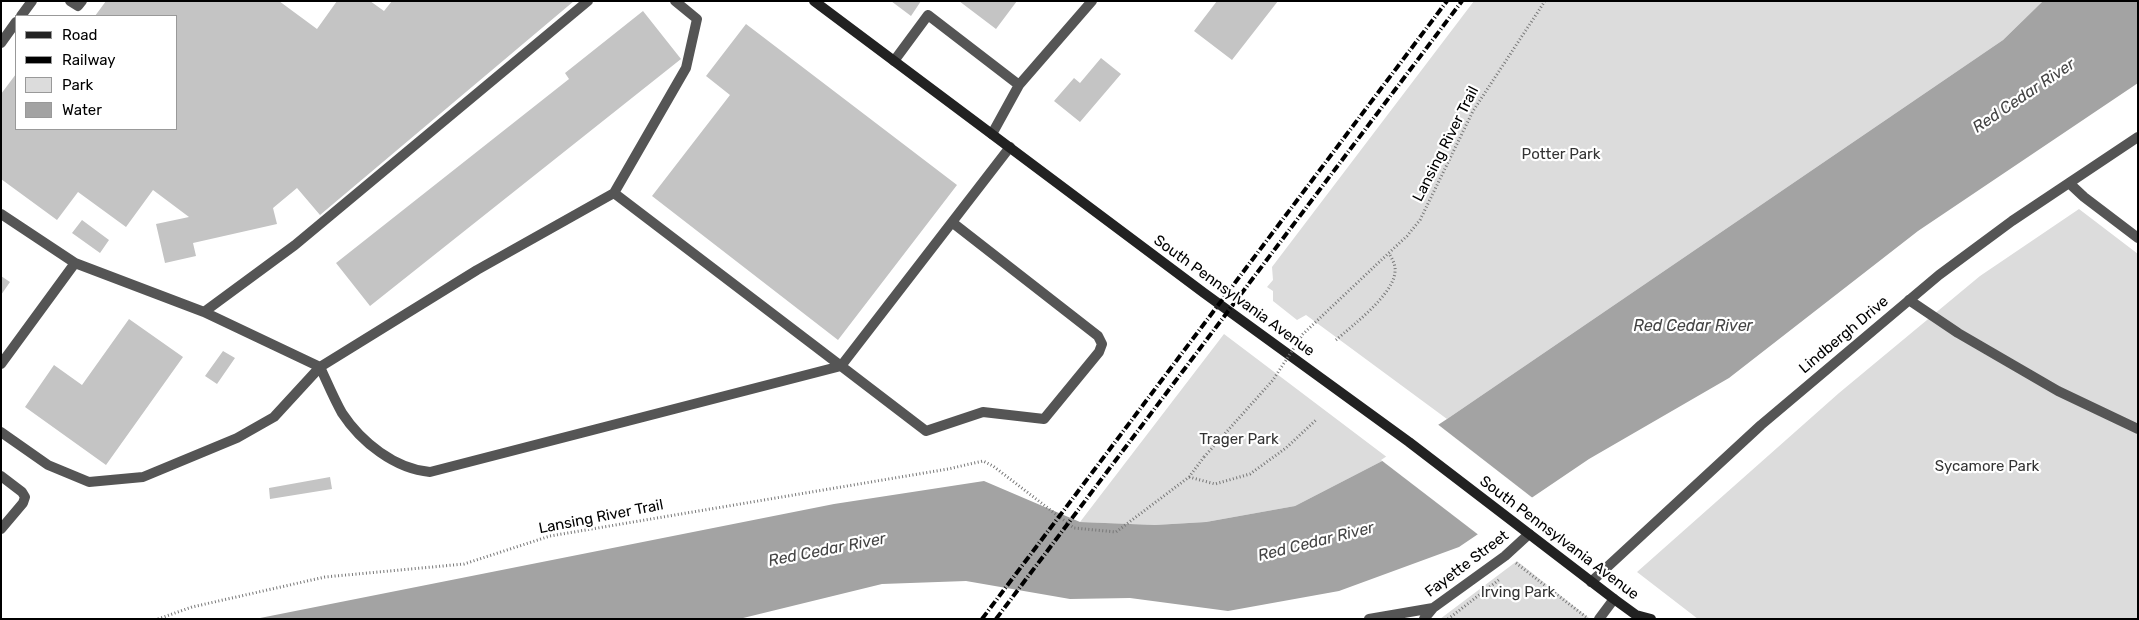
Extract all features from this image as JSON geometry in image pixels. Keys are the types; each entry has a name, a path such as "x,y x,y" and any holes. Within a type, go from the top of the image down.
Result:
{"main road":[{"name":"South Pennsylvania Avenue","path":"814,1 1204,293 1409,442 1637,617 1651,619"}],"street":[{"path":"22,15 32,1"},
{"path":"70,1 78,6 82,1"},
{"path":"204,312 295,245 588,1"},
{"path":"1,432 48,465 89,482 143,477 237,438 274,417 320,368 478,270 614,193 686,68 697,19 675,1"},
{"path":"992,134 1019,85 1092,1"},
{"path":"894,60 928,15 1019,85"},
{"path":"1,43 15,23"},
{"name":"Lindbergh Drive","path":"1591,582 1761,426 1908,300 2012,221 2138,137"},
{"path":"1,214 74,263 204,312 320,368 342,413 356,431 396,462 413,470 430,472 841,366 1010,147"},
{"path":"2069,183 2084,197 2138,238"},
{"path":"614,193 926,431 983,412 1044,419 1099,352 1102,344 1098,336 953,222"},
{"path":"1,364 74,263"},
{"path":"1908,300 1958,333 2052,388 2138,429"},
{"path":"1,476 22,492 25,497 23,503 1,530"},
{"name":"Fayette Street","path":"1424,619 1433,608 1506,556 1529,534"},
{"path":"1599,619 1614,599"},
{"path":"1369,619 1433,608"}],"path":[{"name":"Lansing River Trail","path":"158,619 192,607 325,577 464,564 550,536 948,469 983,461 993,466 1074,528 1116,532 1190,477 1204,457 1273,380 1303,334 1407,236 1420,220 1473,111 1545,1"},
{"path":"1336,340 1385,294 1395,273 1395,266 1389,253"},
{"path":"1190,477 1216,484 1250,474 1286,448 1317,419"},
{"path":"1506,556 1588,619"},
{"path":"1511,570 1518,564"},
{"path":"1448,619 1503,576"}],"green space":[{"name":"Potter Park","path":"1474,1 2043,1 2003,40 1447,419 1306,315 1297,320 1273,301 1273,291 1267,287 1273,280 1272,267"},
{"name":"Sycamore Park","path":"2079,209 2138,254 2138,619 1698,619 1637,572 1839,393 1980,276"},
{"name":"Trager Park","path":"1224,334 1388,458 1295,506 1206,522 1155,525 1080,522"},
{"name":"Irving Park","path":"1517,561 1589,618 1440,619"}],"water":[{"name":"Red Cedar River","path":"2043,1 2138,1 2138,83 1918,231 1729,378 1589,459 1459,547 1339,591 1228,611 1130,598 1070,599 966,581 882,584 739,619 255,619 834,504 984,481 1080,522 1155,525 1206,522 1295,506 1388,458 1447,419 2003,40"}],"pier":[{"path":"1436,423 1534,499 1480,536 1381,460"}],"building":[{"path":"106,1 279,1 317,29 337,1 370,1 384,11 392,1 574,1 320,215 297,188 273,208 277,224 193,243 196,256 165,263 156,224 189,217 153,190 126,227 78,192 57,220 1,179 1,94 15,75 15,130 178,130 178,15 96,15"},
{"path":"891,1 921,1 911,16"},
{"path":"959,1 1017,1 996,29"},
{"path":"1217,1 1278,1 1232,60 1194,31"},
{"path":"643,11 681,59 370,306 336,263 569,79 565,73"},
{"path":"746,24 957,185 838,340 652,196 730,95 706,76"},
{"path":"1101,58 1121,74 1080,122 1054,101 1074,78 1080,83"},
{"path":"82,220 109,240 100,253 72,233"},
{"path":"1,276 10,282 1,295"},
{"path":"129,319 183,357 106,465 25,407 54,365 82,385"},
{"path":"223,351 235,358 217,384 205,376"},
{"path":"330,477 332,489 270,499 269,488"}],"railway":[{"path":"982,619 1447,1"},
{"path":"996,619 1462,1"}]}
